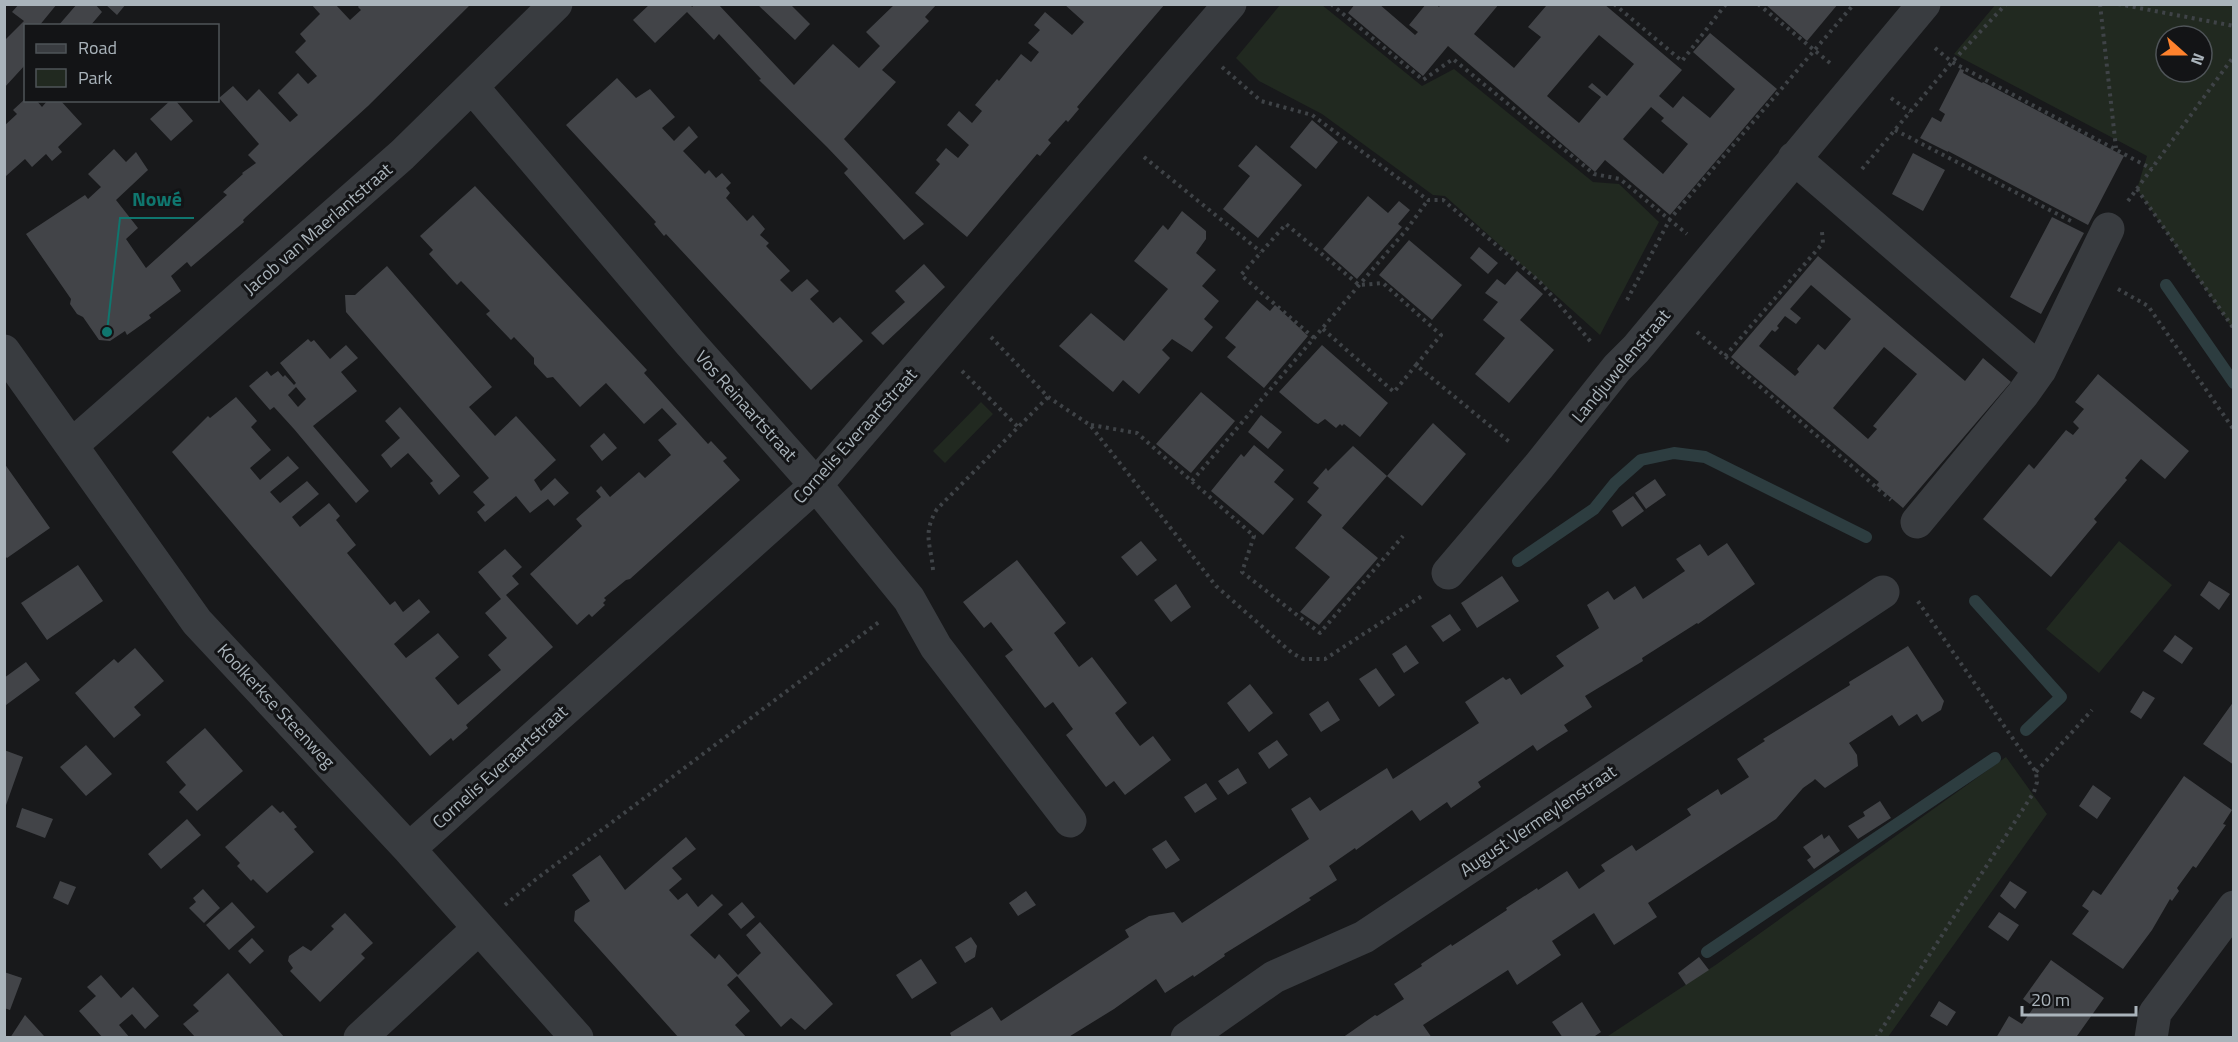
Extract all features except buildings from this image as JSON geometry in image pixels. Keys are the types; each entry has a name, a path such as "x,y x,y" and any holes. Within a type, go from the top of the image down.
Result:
{"street":[{"name":"Jacob van Maerlantstraat","path":"72,445 394,162 473,88 556,4"},
{"name":"Cornelis Everaartstraat","path":"409,849 816,484 1230,4"},
{"name":"Landjuwelenstraat","path":"1448,573 1539,466 1617,368 1636,349 1916,14"},
{"name":"Vos Reinaartstraat","path":"473,88 690,343 816,484 909,599 936,647 1070,821"},
{"path":"1794,158 2040,370"},
{"path":"1917,522 2023,394 2040,370 2106,233"},
{"name":"Koolkerkse Steenweg","path":"4,351 197,622 409,849 577,1038"},
{"name":"August Vermeylenstraat","path":"1187,1038 1274,978 1364,937 1883,592"},
{"path":"2151,1038 2155,1013 2234,907"},
{"path":"360,1038 478,928"}],"path":[{"path":"1331,4 1423,80 1453,59 1594,174 1620,179 1713,255"},
{"path":"1614,4 1682,61 1726,4"},
{"path":"1758,4 1833,65 1866,73"},
{"path":"1625,302 1670,219 1854,4"},
{"path":"1725,356 1822,243 1822,225 1839,197 1953,62 2006,4"},
{"path":"2100,4 2116,149"},
{"path":"2118,4 2234,26"},
{"path":"1916,14 1953,62 2152,169"},
{"path":"1196,44 1261,101 1312,115 1428,200 1443,200 1540,282 1599,351 1617,368"},
{"path":"1895,130 2106,233 2234,56"},
{"path":"1118,135 1261,252"},
{"path":"2137,189 2234,329"},
{"path":"1192,481 1407,230 1428,200"},
{"path":"1314,338 1241,275 1286,224 1359,285 1383,283 1441,335 1394,392 1323,329"},
{"path":"2088,272 2148,306 2234,430"},
{"path":"1636,283 1669,308 1917,522"},
{"path":"967,309 1027,377 1048,397 1090,425 1216,586 1292,653 1303,659 1325,659 1420,598 1448,573"},
{"path":"936,345 1019,428"},
{"path":"1416,365 1539,466"},
{"path":"478,928 535,880 927,585 933,572 928,523 937,509 1048,397"},
{"path":"1090,425 1137,434 1254,536 1242,572 1320,633 1403,536"},
{"path":"1876,1038 2034,792 2037,782 2036,772 1915,598"},
{"path":"2036,772 2092,710"}],"green space":[{"path":"1996,4 2233,5 2233,329 2137,189 2147,156 1954,54"},
{"path":"1280,5 1322,5 1422,86 1454,69 1593,182 1619,184 1659,222 1600,335 1445,196 1433,195 1322,114 1259,81 1236,58"},
{"path":"981,402 993,414 945,463 933,451"},
{"path":"2119,541 2172,585 2099,673 2046,629"},
{"path":"2006,757 2047,814 1888,1037 1605,1038 1717,964"}],"waterway":[{"path":"2166,285 2234,383"},
{"path":"1518,561 1594,509 1615,483 1641,460 1674,453 1705,457 1866,537"},
{"path":"1975,601 2061,697 2026,730"},
{"path":"1707,952 1995,758"}],"place":[{"name":"Nowé","path":"107,332"}]}
